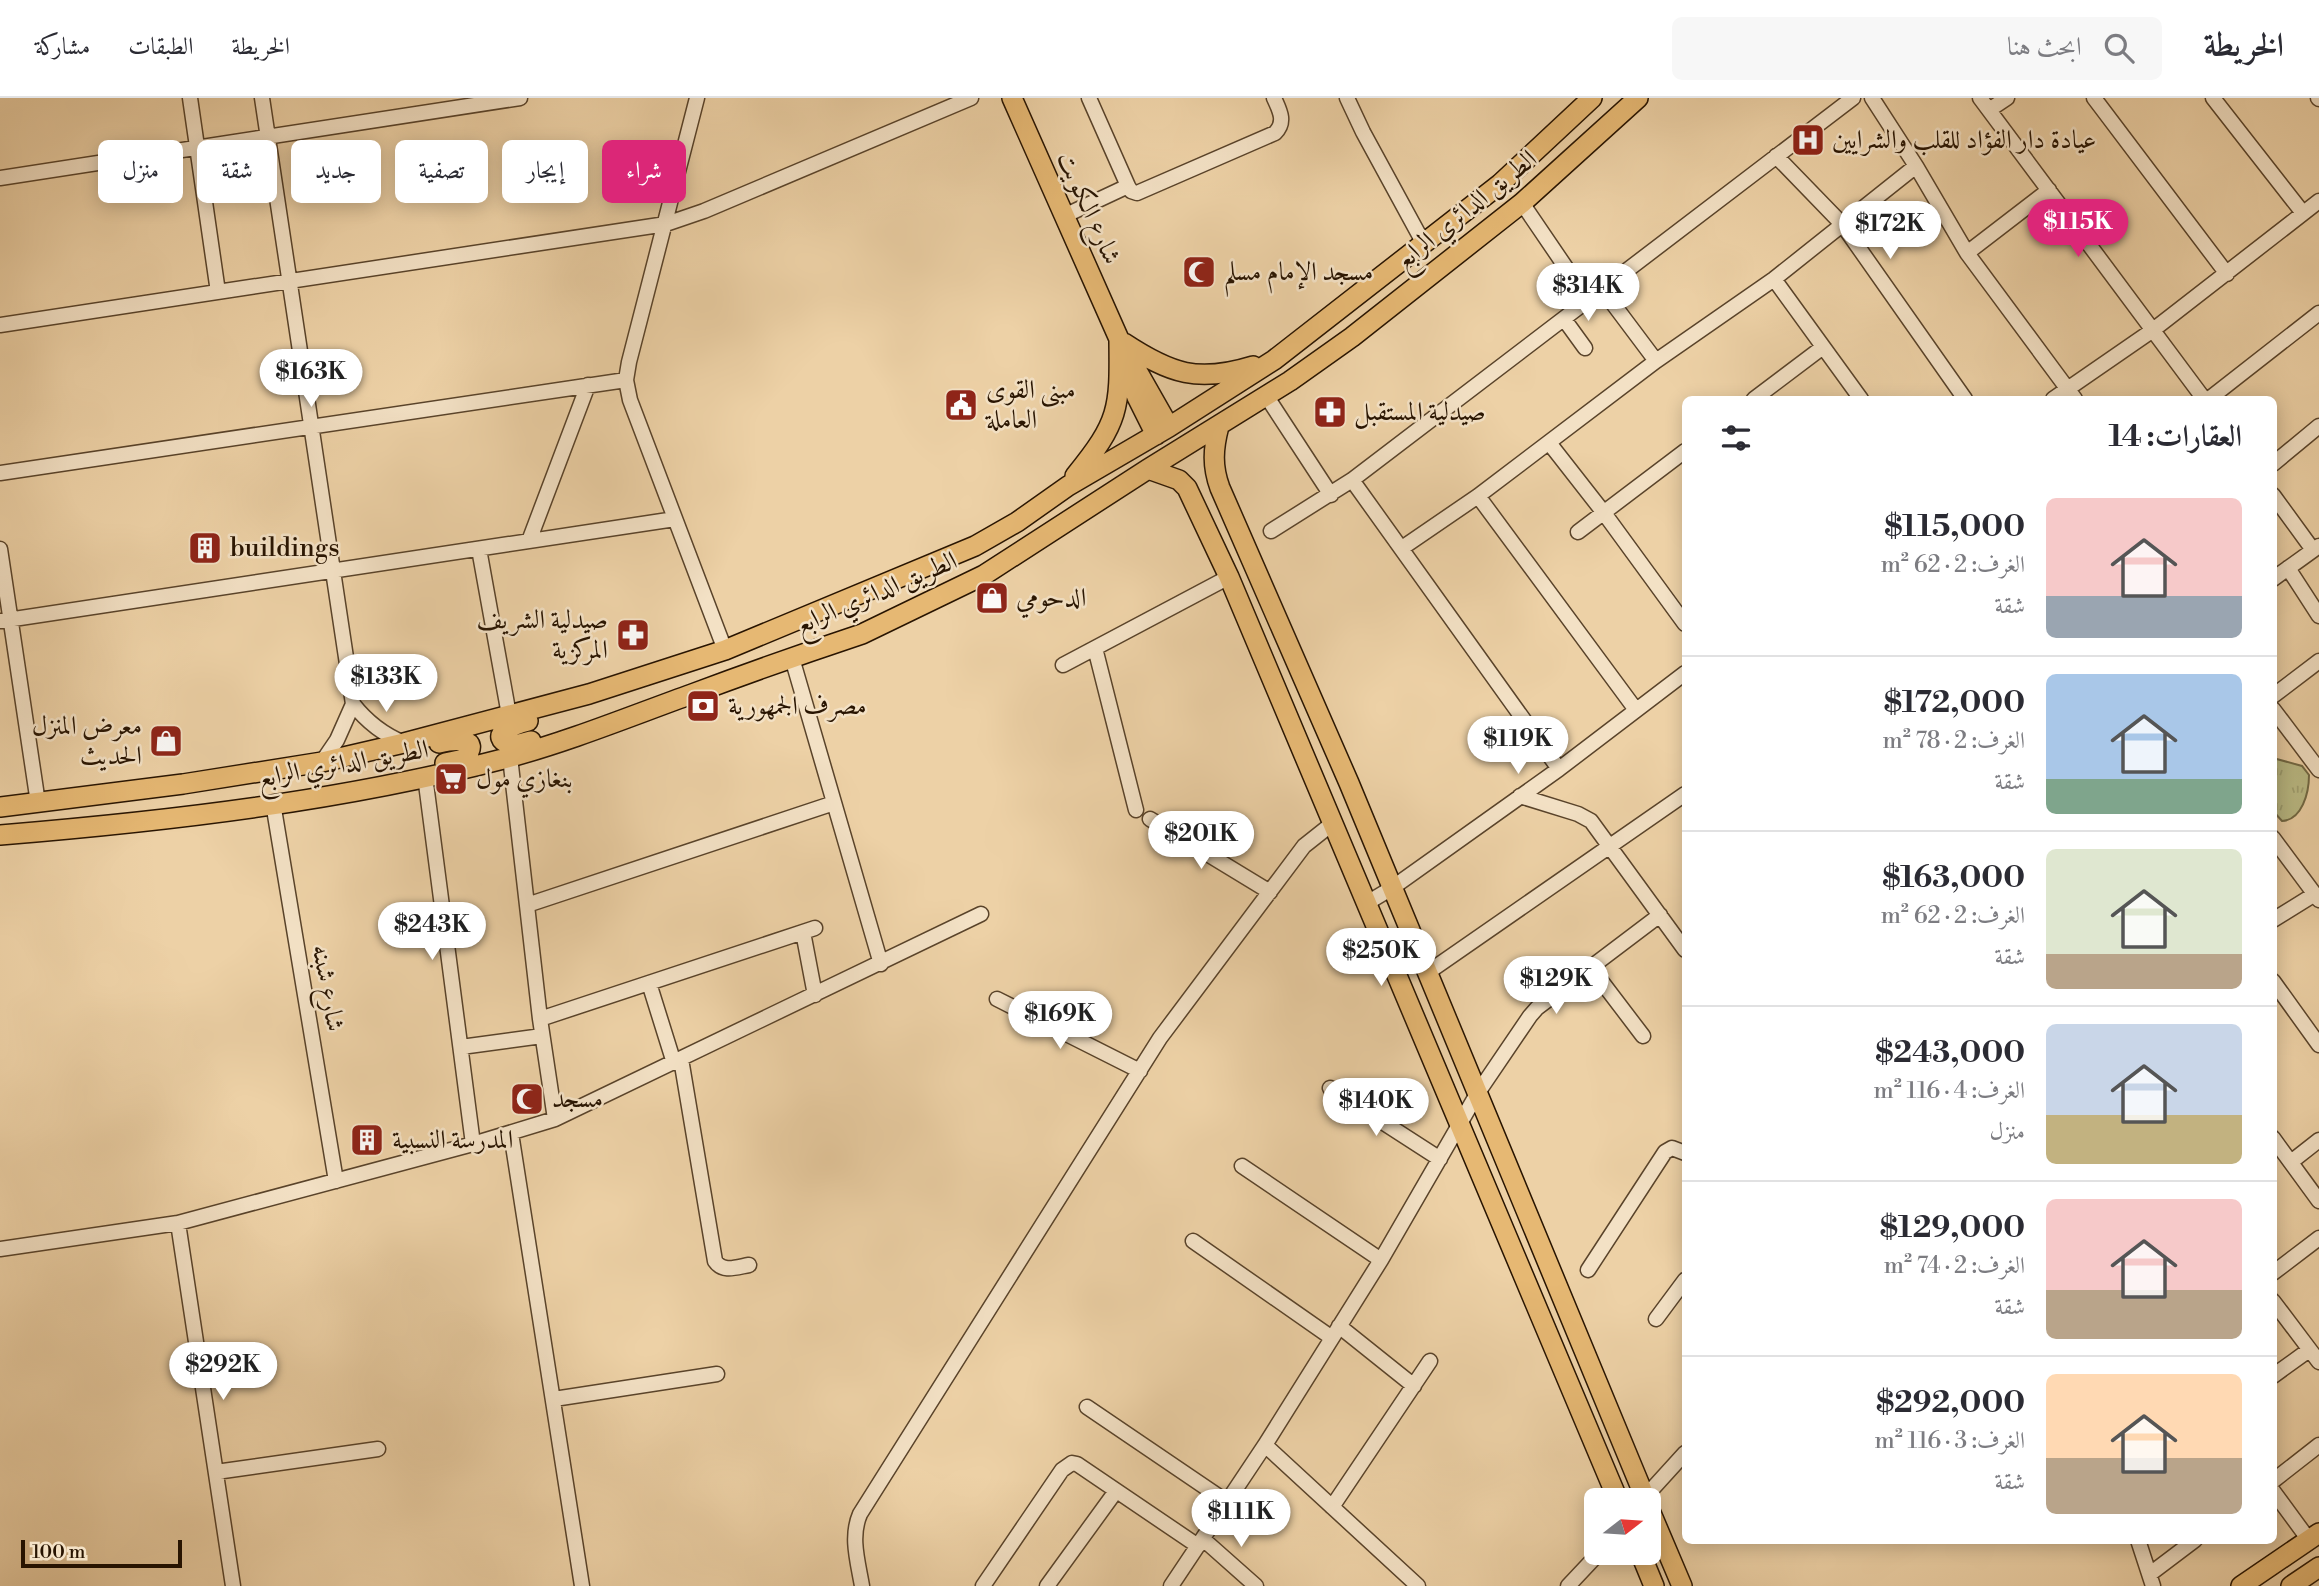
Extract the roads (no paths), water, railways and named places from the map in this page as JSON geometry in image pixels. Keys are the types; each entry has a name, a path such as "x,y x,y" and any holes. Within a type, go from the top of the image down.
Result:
{"main road":[{"name":"شارع الكويت","path":"1012,98 1119,340 1163,431"},
{"name":"الطريق الدائري الرابع","path":"0,807 256,774 404,743 509,715 638,680 724,650 975,546 1017,522 1068,486 1163,431 1274,359 1500,184 1592,98"},
{"name":"الطريق الدائري الرابع","path":"0,835 192,817 344,792 510,757 588,732 862,634 973,581 1267,397 1352,337 1522,203 1638,98"},
{"path":"1068,486 1104,440 1114,418 1119,381 1119,340 1170,369 1196,376 1224,374 1274,359"},
{"path":"1219,426 1213,461 1220,488 1349,783 1641,1488"},
{"path":"1148,469 1179,480 1187,488 1229,577 1613,1488"},
{"path":"588,732 577,728 570,729 512,746 502,738 507,727 602,703 623,693 638,680"},
{"path":"344,792 377,775 464,759 469,746 457,739 377,759 352,755"},
{"path":"1661,1536 1682,1586"},
{"path":"2241,1586 2314,1536"},
{"path":"1645,1565 1654,1586"},
{"path":"2291,1586 2319,1567"}],"street":[{"path":"0,177 197,147 190,98"},
{"path":"262,98 353,704 337,740 322,762"},
{"path":"242,140 462,102 520,98"},
{"path":"697,98 626,380 631,400 724,650"},
{"path":"0,325 666,224 704,211 971,98"},
{"path":"1089,98 1128,186 1131,191 1140,193 1275,133 1279,129 1282,116 1275,98"},
{"path":"1347,98 1424,244"},
{"path":"1271,531 1352,480 1853,98"},
{"path":"1872,98 1967,253 2071,394 2319,201"},
{"path":"2007,98 1985,104 2202,396"},
{"path":"2094,98 2227,274"},
{"path":"2213,98 2303,213"},
{"path":"1776,156 1842,224 1963,396"},
{"path":"1402,548 1478,496 1656,362 1774,279 1916,166"},
{"path":"1064,216 1128,186"},
{"path":"1967,253 2049,190"},
{"path":"205,203 218,292"},
{"path":"1522,203 1588,300"},
{"path":"1774,279 1859,396"},
{"path":"1602,289 1656,362"},
{"path":"2213,396 2319,313"},
{"path":"1564,319 1585,348"},
{"path":"1758,396 1823,347"},
{"path":"0,473 626,380"},
{"path":"529,541 588,385"},
{"path":"1267,397 1331,495"},
{"path":"2277,461 2319,426"},
{"path":"1549,444 1604,513 1682,620"},
{"path":"1578,532 1682,453"},
{"path":"1352,480 1559,769"},
{"path":"1478,496 1636,709"},
{"path":"2277,500 2316,548 2277,576"},
{"path":"5,620 675,519"},
{"path":"479,548 509,715"},
{"path":"0,549 5,620 38,803"},
{"path":"2288,568 2319,616"},
{"path":"1063,665 1229,577"},
{"path":"1095,648 1136,810"},
{"path":"792,658 881,964"},
{"path":"2277,693 2319,661"},
{"path":"1367,903 1559,769 1682,675"},
{"path":"353,704 382,733 404,743"},
{"path":"2277,714 2319,770"},
{"path":"510,757 542,1036 555,1119"},
{"path":"425,776 473,1144"},
{"path":"1520,796 1586,816 1682,946"},
{"path":"1427,973 1682,799"},
{"name":"شارع شبنه","path":"272,803 336,1181"},
{"path":"527,905 834,803"},
{"path":"1150,819 1270,892"},
{"path":"862,1586 854,1541 860,1514 1180,1011 1304,845 1333,823"},
{"path":"2277,843 2317,897 2277,918"},
{"path":"0,1249 178,1223 473,1144 555,1119 981,914"},
{"path":"1171,1586 1265,1445 1381,1260 1477,1094 1538,1008 1660,915"},
{"path":"540,1019 809,930 815,995"},
{"path":"1592,968 1643,1036"},
{"path":"649,983 677,1061 715,1261 727,1269 750,1265"},
{"path":"2277,987 2319,1045"},
{"path":"997,999 1140,1071"},
{"path":"461,1047 542,1036"},
{"path":"1330,1088 1440,1159"},
{"path":"511,1133 582,1586"},
{"path":"2291,1162 2319,1140"},
{"path":"2277,1143 2319,1201"},
{"path":"1588,1270 1665,1152 1672,1148 1682,1152"},
{"path":"1242,1166 1381,1260"},
{"path":"178,1223 233,1586"},
{"path":"2277,1270 2319,1238"},
{"path":"1193,1241 1336,1332 1413,1386"},
{"path":"1656,1319 1682,1284"},
{"path":"2277,1306 2319,1362"},
{"path":"2277,1373 2309,1350"},
{"path":"1332,1507 1430,1361"},
{"path":"554,1399 716,1374"},
{"path":"1087,1407 1227,1502"},
{"path":"1265,1445 1418,1586"},
{"path":"2277,1478 2319,1446"},
{"path":"216,1472 378,1449"},
{"path":"1657,1488 1682,1457"},
{"path":"982,1586 1066,1465 1077,1464 1200,1543 1256,1586"},
{"path":"1047,1586 1116,1491"},
{"path":"2277,1495 2314,1536"},
{"path":"2139,1544 2152,1580 2191,1544"},
{"path":"1568,1586 1588,1565"}],"place":[{"name":"عيادة دار الفؤاد للقلب والشرايين","path":"1808,140"},
{"name":"مسجد الإمام مسلم","path":"1199,272"},
{"name":"مبنى القوى العاملة","path":"961,405"},
{"name":"صيدلية المستقبل","path":"1330,412"},
{"name":"buildings","path":"205,548"},
{"name":"الدحومي","path":"992,598"},
{"name":"صيدلية الشريف المركزية","path":"633,635"},
{"name":"مصرف الجمهورية","path":"703,706"},
{"name":"معرض المنزل الحديث","path":"166,741"},
{"name":"بنغازي مول","path":"451,779"},
{"name":"مسجد","path":"527,1099"},
{"name":"المدرسة النسبية","path":"367,1140"}]}
